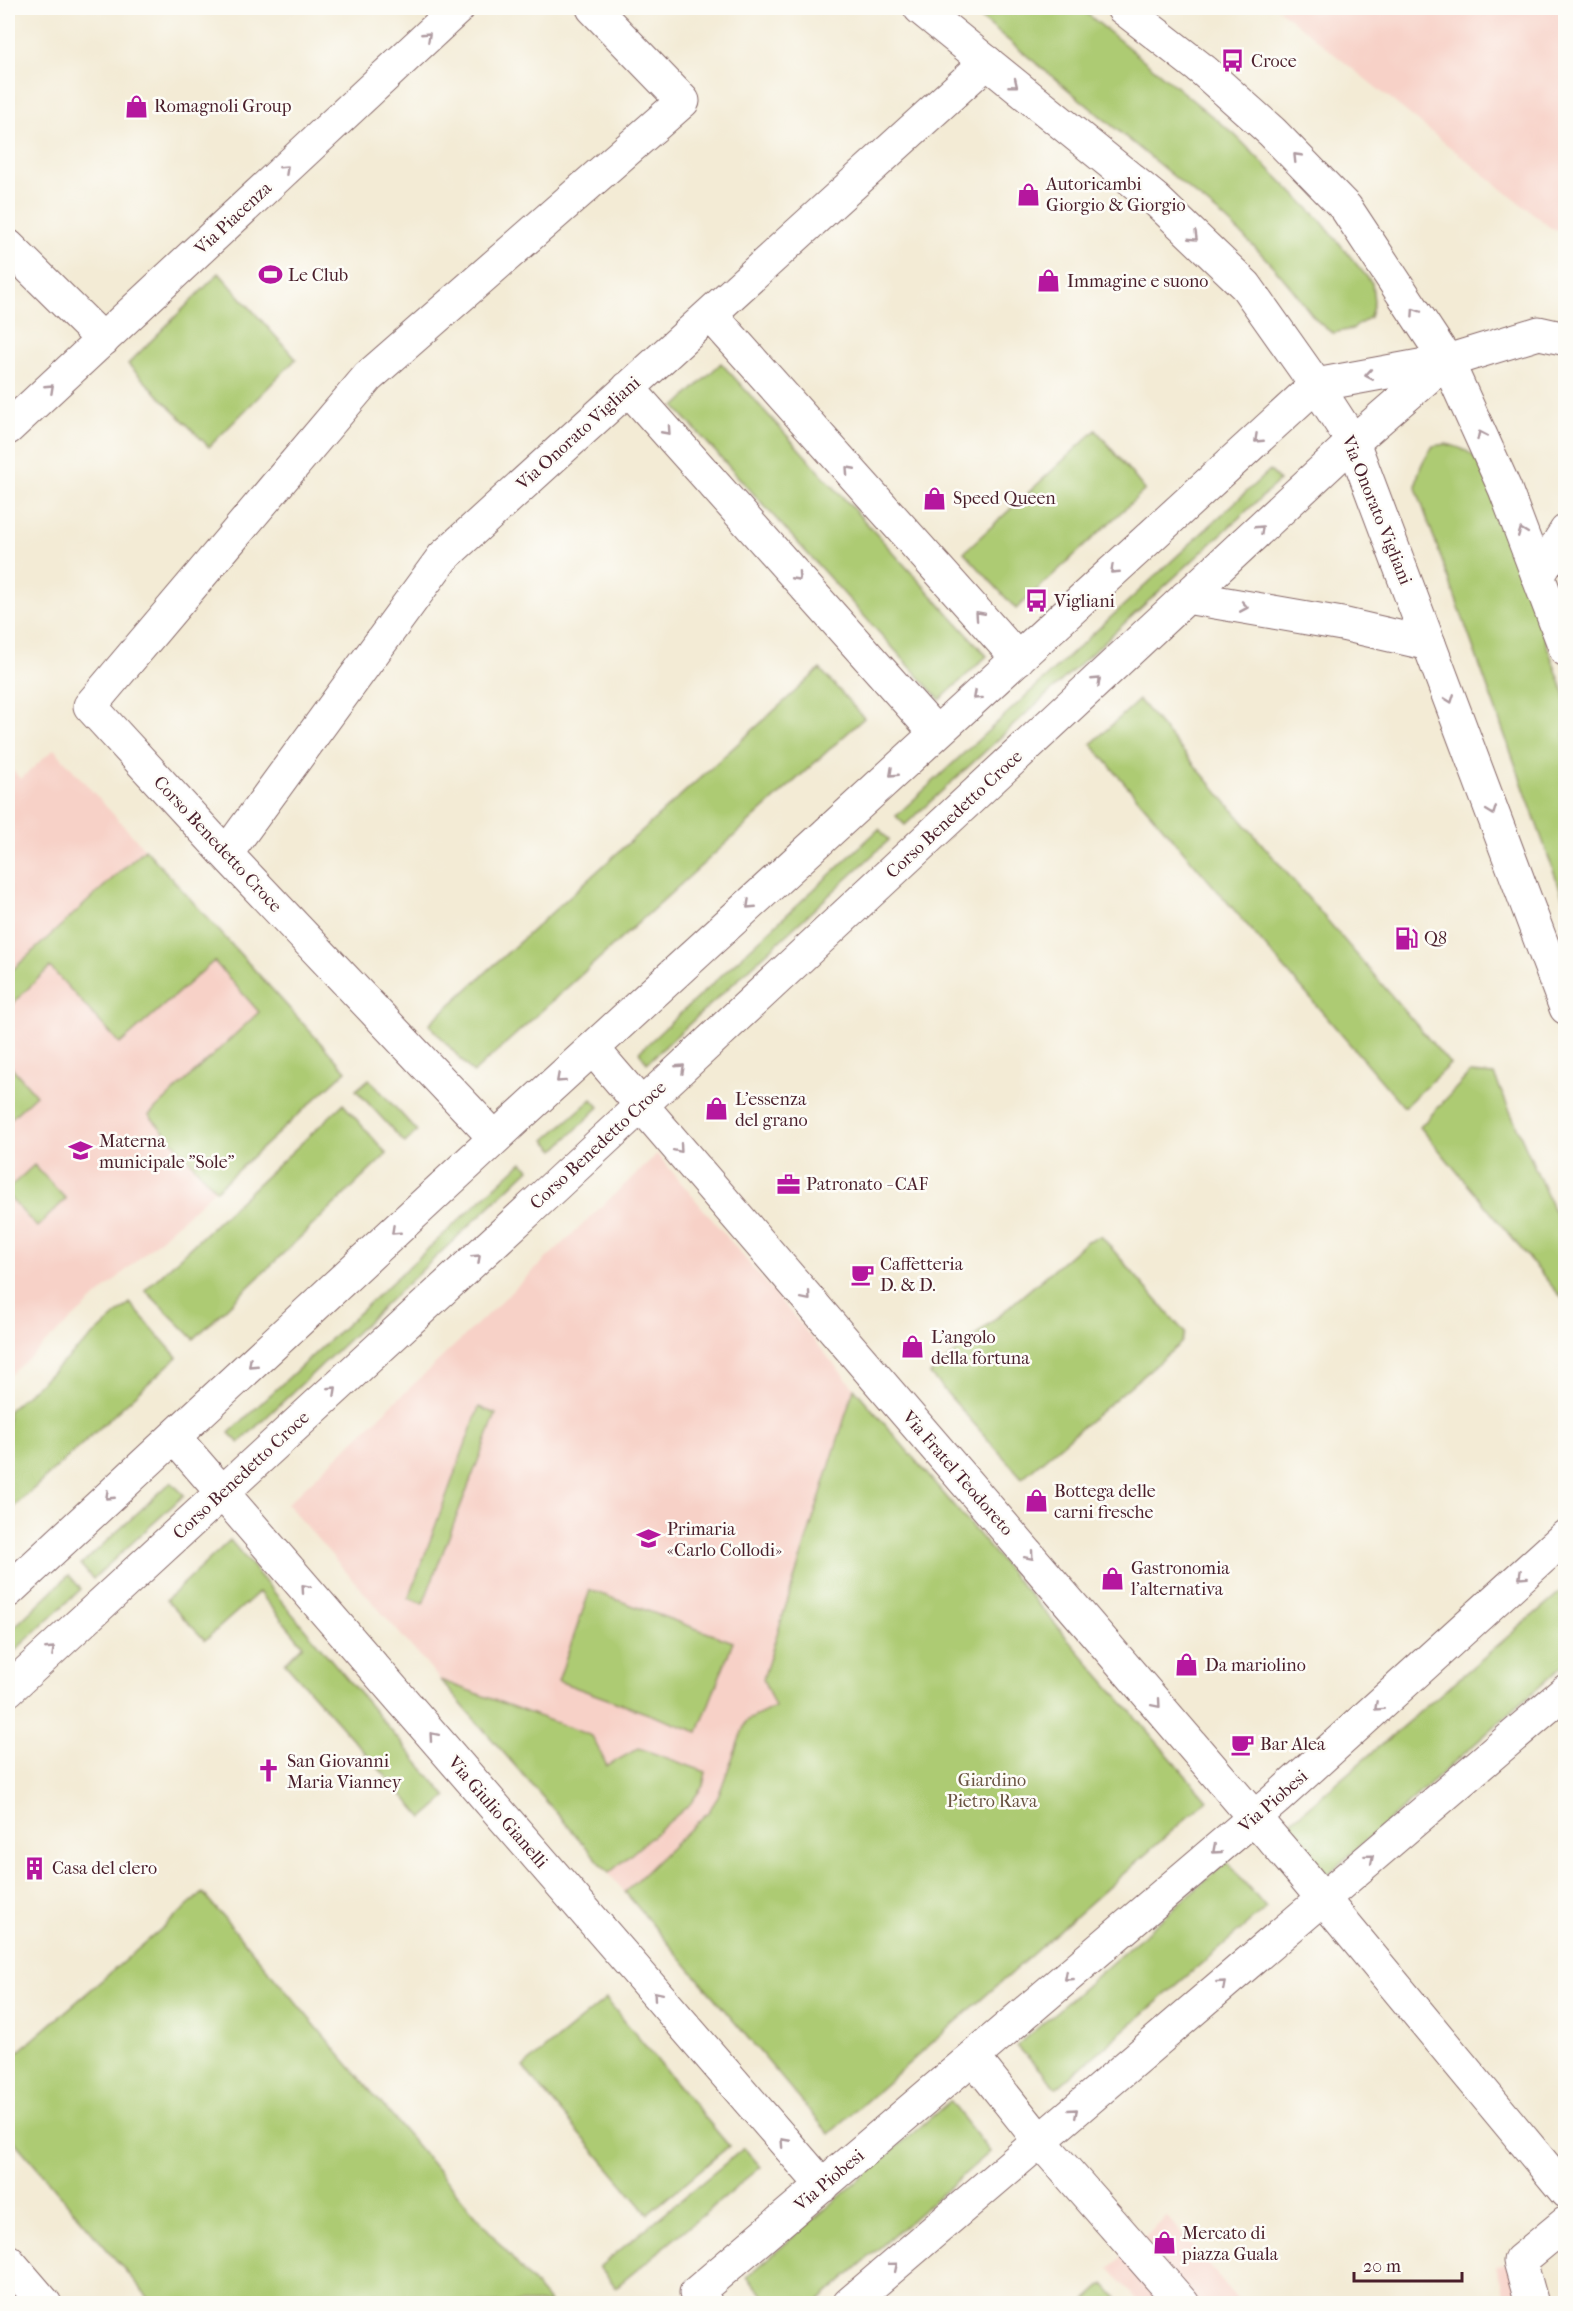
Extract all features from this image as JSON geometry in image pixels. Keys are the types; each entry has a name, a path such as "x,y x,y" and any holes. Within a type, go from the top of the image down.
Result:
{"street":[{"name":"Via Piacenza","path":"8,428 458,8"},
{"name":"Corso Benedetto Croce","path":"495,1138 226,855 90,706 368,377 683,101 592,8"},
{"name":"Via Onorato Vigliani","path":"920,8 1154,198 1246,286 1353,442 1566,1008"},
{"path":"1123,8 1204,71 1272,132 1346,208 1447,361 1505,489 1566,650"},
{"name":"Via Onorato Vigliani","path":"226,855 443,557 987,62"},
{"path":"8,246 103,340"},
{"path":"710,314 1017,659"},
{"path":"8,1591 495,1138 1316,385 1447,361 1539,333 1566,339"},
{"name":"Corso Benedetto Croce","path":"8,1690 1353,442 1447,361"},
{"path":"628,388 936,733"},
{"path":"1538,576 1566,531"},
{"path":"1186,597 1342,624 1429,644"},
{"name":"Via Fratel Teodoreto","path":"593,1049 1323,1898"},
{"name":"Via Giulio Gianelli","path":"174,1437 823,2186"},
{"name":"Via Piobesi","path":"701,2298 823,2186 1254,1817 1566,1536"},
{"path":"849,2304 1566,1691"},
{"path":"1323,1898 1566,2192"},
{"path":"973,2057 1040,2140 1184,2304"},
{"path":"1532,2304 1520,2261 1566,2223"},
{"path":"8,2260 45,2304"}],"shaded area":[{"path":"1277,8 1565,8 1565,233 1552,229"},
{"path":"54,749 346,1071 8,1377 8,766 21,779"},
{"name":"Primaria «Carlo Collodi»","path":"657,1154 1010,1573 636,1905 287,1504"},
{"name":"Mercato di piazza Guala","path":"1167,2217 1241,2303 1140,2303 1109,2268"},
{"path":"1514,2262 1525,2303 1507,2303 1496,2266"}],"green space":[{"path":"969,8 1080,8 1235,135 1321,221 1372,283 1374,302 1370,317 1352,329 1333,333 1326,328 1249,241 1223,217"},
{"path":"219,273 296,359 209,447 128,364"},
{"path":"721,363 987,656 940,700 675,407"},
{"path":"1096,430 1145,490 1016,609 964,552"},
{"path":"1446,444 1467,451 1482,467 1565,695 1565,903 1416,488 1419,471 1429,451 1433,446"},
{"path":"1270,470 1279,481 905,825 896,816"},
{"path":"820,669 864,718 473,1073 429,1024"},
{"path":"1139,700 1450,1064 1404,1107 1091,744"},
{"path":"879,829 889,840 647,1063 639,1052"},
{"path":"145,849 346,1071 216,1190 149,1115 259,1012 214,961 120,1044 50,967 8,1008 8,974"},
{"path":"8,1063 36,1095 8,1121"},
{"path":"1470,1073 1494,1075 1565,1236 1565,1302 1420,1127"},
{"path":"369,1079 417,1131 405,1143 356,1090"},
{"path":"592,1099 599,1107 555,1150 545,1140"},
{"path":"343,1104 387,1154 194,1339 145,1290"},
{"path":"522,1162 529,1169 239,1443 229,1433"},
{"path":"34,1165 66,1199 37,1227 8,1196 8,1189"},
{"path":"1101,1236 1185,1333 1181,1343 1022,1478 930,1374 1087,1241"},
{"path":"130,1303 177,1357 8,1512 8,1411"},
{"name":"Giardino Pietro Rava","path":"854,1388 1207,1800 829,2134 625,1892 709,1811 718,1797 746,1721 775,1707 763,1679"},
{"path":"479,1407 496,1414 423,1604 409,1598"},
{"path":"171,1482 184,1495 93,1579 81,1565"},
{"path":"230,1540 447,1797 423,1818 285,1663 303,1645 259,1592 205,1640 166,1600"},
{"path":"69,1575 81,1589 8,1657 8,1633"},
{"path":"1565,1588 1565,1664 1327,1875 1286,1826"},
{"path":"590,1590 733,1642 698,1732 558,1681"},
{"path":"440,1680 592,1736 607,1766 639,1748 706,1772 703,1786 690,1804 609,1873"},
{"path":"1227,1862 1266,1908 1057,2088 1017,2046"},
{"path":"203,1893 550,2303 153,2303 8,2134 8,2061"},
{"path":"606,1999 729,2146 648,2214 523,2067"},
{"path":"950,2101 990,2152 816,2303 771,2303 747,2277"},
{"path":"744,2148 761,2167 616,2287 599,2267"},
{"path":"1104,2284 1121,2303 1085,2303 1085,2301"}],"place":[{"name":"Croce","path":"1233,61"},
{"name":"Romagnoli Group","path":"136,106"},
{"name":"Autoricambi Giorgio & Giorgio","path":"1028,194"},
{"name":"Le Club","path":"270,275"},
{"name":"Immagine e suono","path":"1049,281"},
{"name":"Speed Queen","path":"935,498"},
{"name":"Vigliani","path":"1036,601"},
{"name":"Q8","path":"1406,938"},
{"name":"L'essenza del grano","path":"717,1109"},
{"name":"Materna municipale \"Sole\"","path":"81,1151"},
{"name":"Patronato - CAF","path":"788,1184"},
{"name":"Caffetteria D. & D.","path":"862,1274"},
{"name":"L'angolo della fortuna","path":"913,1347"},
{"name":"Bottega delle carni fresche","path":"1036,1501"},
{"name":"Primaria «Carlo Collodi»","path":"649,1539"},
{"name":"Gastronomia l'alternativa","path":"1113,1578"},
{"name":"Da mariolino","path":"1187,1665"},
{"name":"Bar Alea","path":"1242,1744"},
{"name":"San Giovanni Maria Vianney","path":"269,1771"},
{"name":"Casa del clero","path":"34,1868"},
{"name":"Mercato di piazza Guala","path":"1164,2243"}]}
